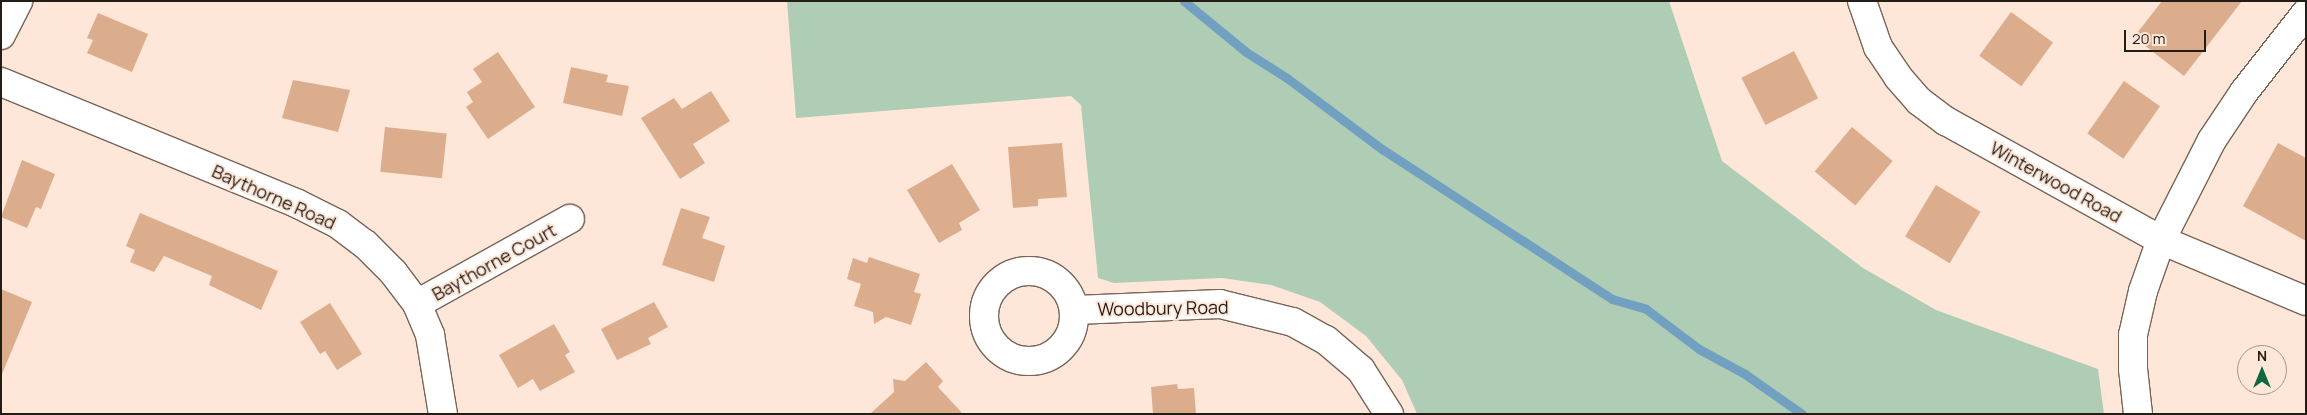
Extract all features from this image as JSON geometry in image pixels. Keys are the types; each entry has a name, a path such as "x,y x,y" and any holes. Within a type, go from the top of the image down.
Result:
{"street":[{"path":"1,35 18,1"},
{"name":"Winterwood Road","path":"1862,1 1878,47 1919,101 1946,120 2161,240 2306,301"},
{"path":"2138,414 2133,369 2134,335 2143,291 2161,240 2212,140 2244,92 2306,14"},
{"name":"Baythorne Road","path":"1,82 296,203 338,224 365,244 393,272 417,304 430,335 443,414"},
{"name":"Baythorne Court","path":"417,304 570,219"},
{"name":"Woodbury Road","path":"1075,310 1220,304 1293,322 1326,340 1360,370 1389,414"}],"green space":[{"path":"787,1 1669,1 1722,161 1863,268 1936,310 2098,369 2104,414 1417,414 1402,380 1366,336 1320,302 1271,285 1222,278 1114,283 1098,278 1081,105 1071,96 796,118"}],"building":[{"path":"2162,1 2242,1 2184,76 2134,37"},
{"path":"2011,12 2053,43 2021,86 1979,56"},
{"path":"98,13 148,34 132,72 87,53 93,40 87,38"},
{"path":"1794,51 1818,98 1765,125 1741,78"},
{"path":"498,52 535,107 488,139 466,107 473,102 467,92 482,82 473,69"},
{"path":"571,67 608,75 606,82 629,86 622,116 563,103"},
{"path":"293,80 350,90 338,132 282,118"},
{"path":"2124,81 2160,106 2123,159 2087,133"},
{"path":"711,91 730,121 693,144 705,163 680,179 641,118 674,98 682,109"},
{"path":"385,127 447,133 442,178 380,172"},
{"path":"1852,127 1893,161 1855,205 1815,171"},
{"path":"1062,143 1067,197 1038,199 1038,206 1013,208 1008,147"},
{"path":"2278,143 2306,158 2306,241 2243,206"},
{"path":"22,160 55,174 41,209 36,207 27,228 1,217"},
{"path":"952,164 980,210 959,223 962,230 939,243 907,190"},
{"path":"1936,185 1981,212 1950,263 1905,236"},
{"path":"681,208 710,217 702,238 725,246 714,282 662,265"},
{"path":"140,213 278,271 261,310 209,285 212,276 164,256 154,272 130,262 135,250 126,246"},
{"path":"869,257 920,274 914,292 921,294 911,325 886,317 874,324 873,312 854,306 861,284 847,279 853,258 867,263"},
{"path":"1,289 32,302 2,374 1,374"},
{"path":"654,302 668,327 648,338 651,344 617,360 601,329"},
{"path":"330,303 362,354 337,370 325,351 320,354 300,322"},
{"path":"554,324 570,352 565,355 575,372 540,391 533,379 518,388 499,355"},
{"path":"926,362 943,381 938,387 963,414 870,414 894,392 893,379 905,381"},
{"path":"1177,384 1178,389 1194,388 1196,414 1153,414 1151,387"}],"waterway":[{"path":"1184,1 1246,52 1287,78 1382,149 1612,299 1646,309 1699,349 1745,374 1802,414"}]}
